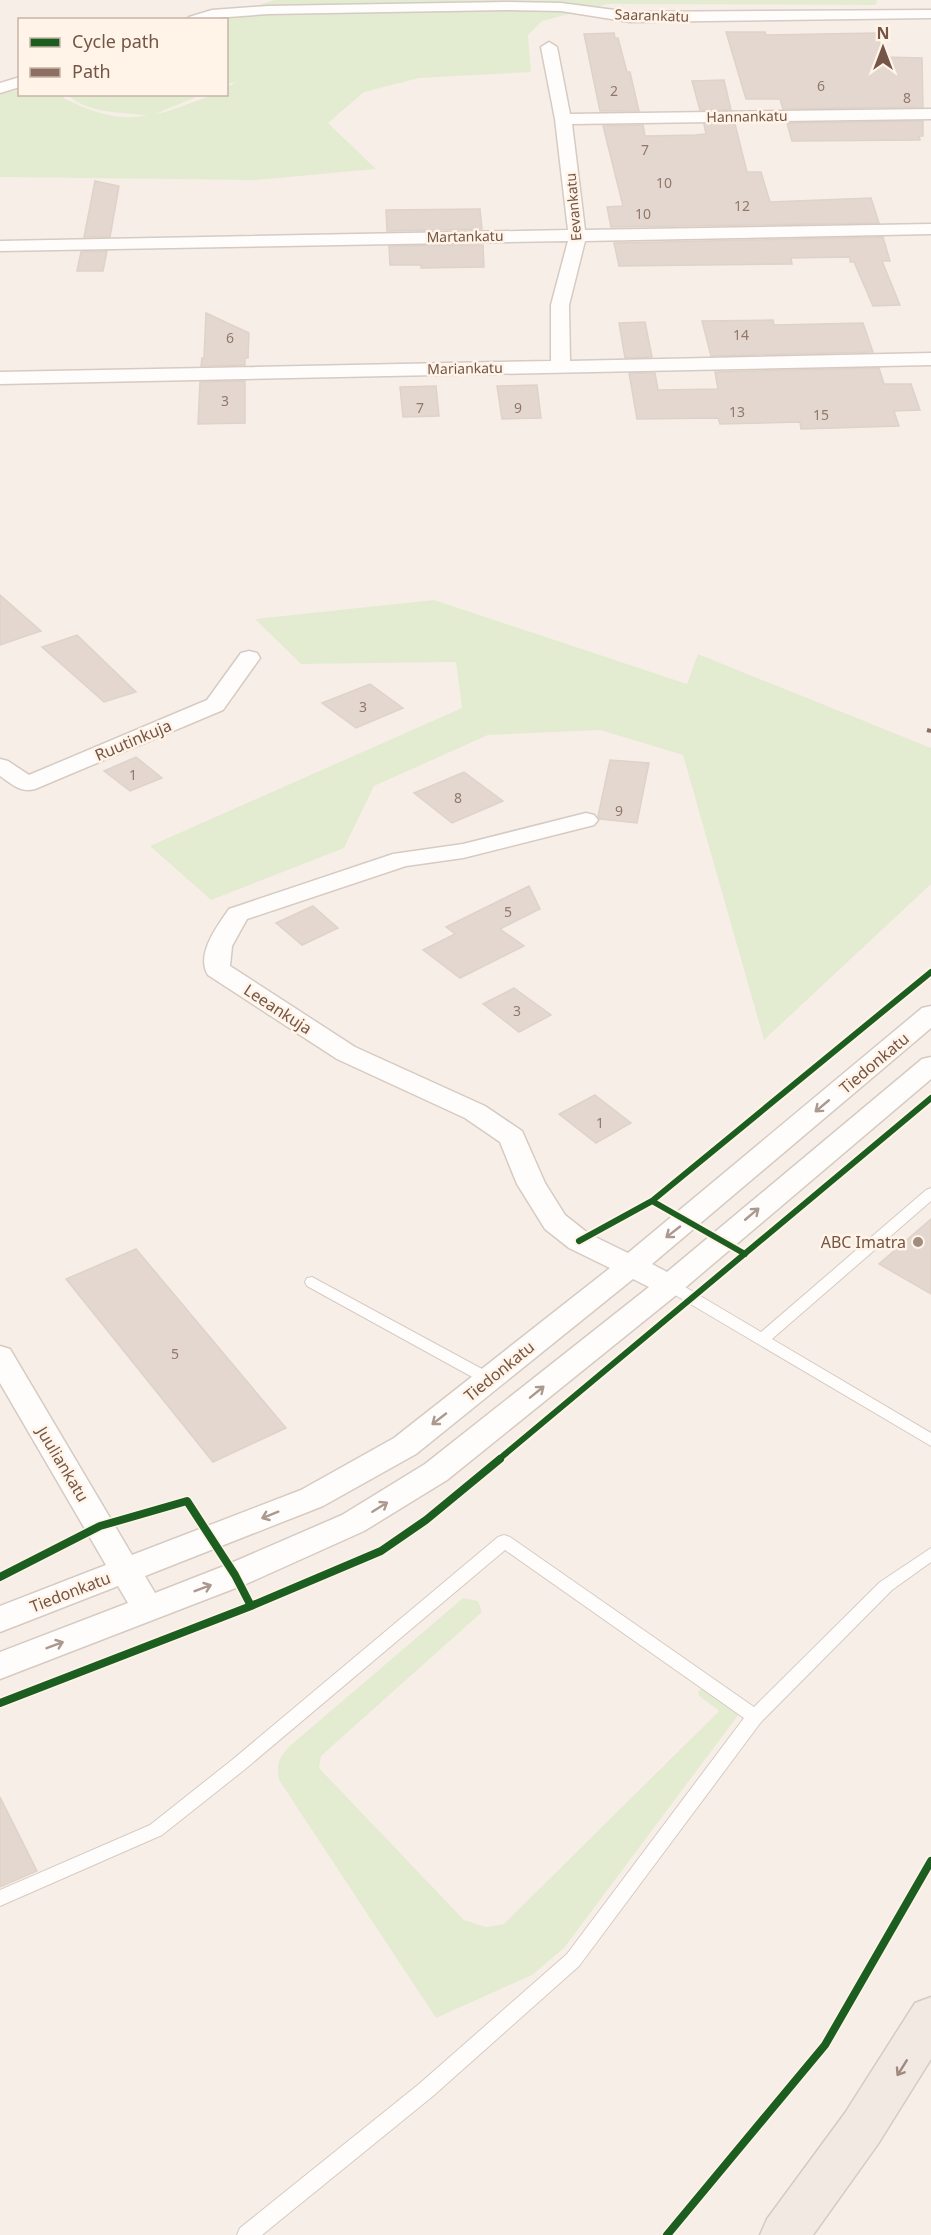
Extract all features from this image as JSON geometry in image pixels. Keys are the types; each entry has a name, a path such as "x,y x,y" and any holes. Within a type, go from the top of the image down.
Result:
{"highway":[{"path":"784,2235 813,2199 896,2076 931,2017"}],"street":[{"name":"Saarankatu","path":"200,18 212,14 268,10 507,6 561,7 630,17 931,14"},
{"name":"Eevankatu","path":"549,47 563,119 578,234 577,246 563,287 558,340 561,366"},
{"path":"0,88 18,83"},
{"name":"Hannankatu","path":"563,119 931,114"},
{"name":"Martankatu","path":"0,246 931,229"},
{"name":"Mariankatu","path":"0,378 931,359"},
{"name":"Ruutinkuja","path":"0,766 27,784 215,705 249,658"},
{"name":"Leeankuja","path":"586,820 463,851 402,859 238,914 219,946 217,969 346,1053 475,1112 512,1137 531,1184 555,1222 579,1241 670,1286"},
{"name":"Tiedonkatu","path":"0,1619 312,1498 405,1446 687,1221 931,1014"},
{"path":"0,1666 235,1575 353,1523 436,1472 670,1286 931,1065"},
{"name":"Juuliankatu","path":"0,1357 148,1609"}],"lane":[{"path":"761,1340 931,1193"},
{"path":"312,1282 490,1380"},
{"path":"670,1286 931,1440"},
{"path":"0,1899 156,1830 238,1765 504,1541 755,1717"},
{"path":"247,2235 426,2090 573,1960 755,1717 886,1586 931,1554"}],"green space":[{"path":"274,0 877,0 876,5 608,4 542,21 528,35 531,72 419,78 364,92 328,123 376,169 256,180 0,177 0,94 18,90 18,96 63,96 93,111 126,117 147,115 95,109 69,96 199,96 155,114 208,97 228,96 228,86 237,82 228,84 228,18 221,18"},
{"path":"434,600 687,684 698,654 931,748 931,884 764,1040 683,755 600,730 488,735 374,786 344,848 211,900 150,846 462,708 456,662 301,664 255,619"},
{"path":"463,1598 478,1601 482,1612 321,1756 319,1768 464,1920 486,1927 504,1924 719,1711 699,1696 698,1692 702,1688 709,1688 739,1714 564,1948 532,1975 436,2018 279,1780 278,1765 281,1757 291,1745"}],"building":[{"path":"726,32 765,32 766,35 876,33 885,57 922,58 923,107 783,109 780,99 746,99"},
{"path":"614,33 615,38 618,38 627,72 630,72 639,111 600,111 584,34"},
{"path":"724,80 731,110 700,110 692,81"},
{"path":"923,121 923,136 919,136 920,140 792,141 787,123"},
{"path":"704,124 735,124 747,172 761,172 770,202 871,198 879,223 611,227 607,207 623,206 603,126 643,125 645,136 706,134"},
{"path":"95,181 119,186 110,237 84,237"},
{"path":"480,209 482,229 387,231 386,210"},
{"path":"883,237 890,261 882,261 900,305 873,306 854,262 850,262 850,257 791,258 792,264 619,266 614,243"},
{"path":"483,245 484,267 421,268 421,265 390,265 389,246"},
{"path":"107,251 103,271 77,271 81,252"},
{"path":"206,313 249,333 248,358 245,358 245,365 201,366 202,358 204,358"},
{"path":"773,320 774,325 863,323 873,352 711,356 702,321"},
{"path":"645,322 652,357 625,358 619,323"},
{"path":"879,368 884,384 911,384 920,410 894,411 899,426 801,429 800,422 720,424 718,418 637,419 629,373 655,373 658,390 718,389 715,372"},
{"path":"245,381 245,423 198,424 200,382"},
{"path":"537,385 541,418 502,419 497,386"},
{"path":"436,386 439,416 403,417 400,387"},
{"path":"0,595 41,631 0,645"},
{"path":"77,635 136,692 104,702 42,647"},
{"path":"370,684 403,708 356,728 322,703"},
{"path":"136,757 162,778 130,791 104,771"},
{"path":"610,760 649,763 637,823 600,819 598,816"},
{"path":"464,772 503,801 452,823 414,793"},
{"path":"529,886 540,909 500,929 524,946 460,978 423,950 455,934 446,927"},
{"path":"313,906 338,928 302,945 276,923"},
{"path":"514,988 551,1015 519,1032 483,1004"},
{"path":"595,1095 631,1123 596,1143 559,1114"},
{"name":"ABC Imatra","path":"931,1219 931,1294 879,1264"},
{"path":"136,1249 286,1428 213,1462 66,1279"},
{"path":"0,1797 37,1871 0,1887"}],"marked path":[{"path":"927,730 931,731"}],"cycle path":[{"path":"579,1241 652,1201 931,972"},
{"path":"0,1703 251,1606 381,1551 426,1520 931,1098"},
{"path":"652,1201 745,1254"},
{"path":"0,1577 100,1526 187,1501 235,1575 251,1606"},
{"path":"667,2235 825,2045 931,1861"}],"place":[{"name":"ABC Imatra","path":"918,1242"}]}
